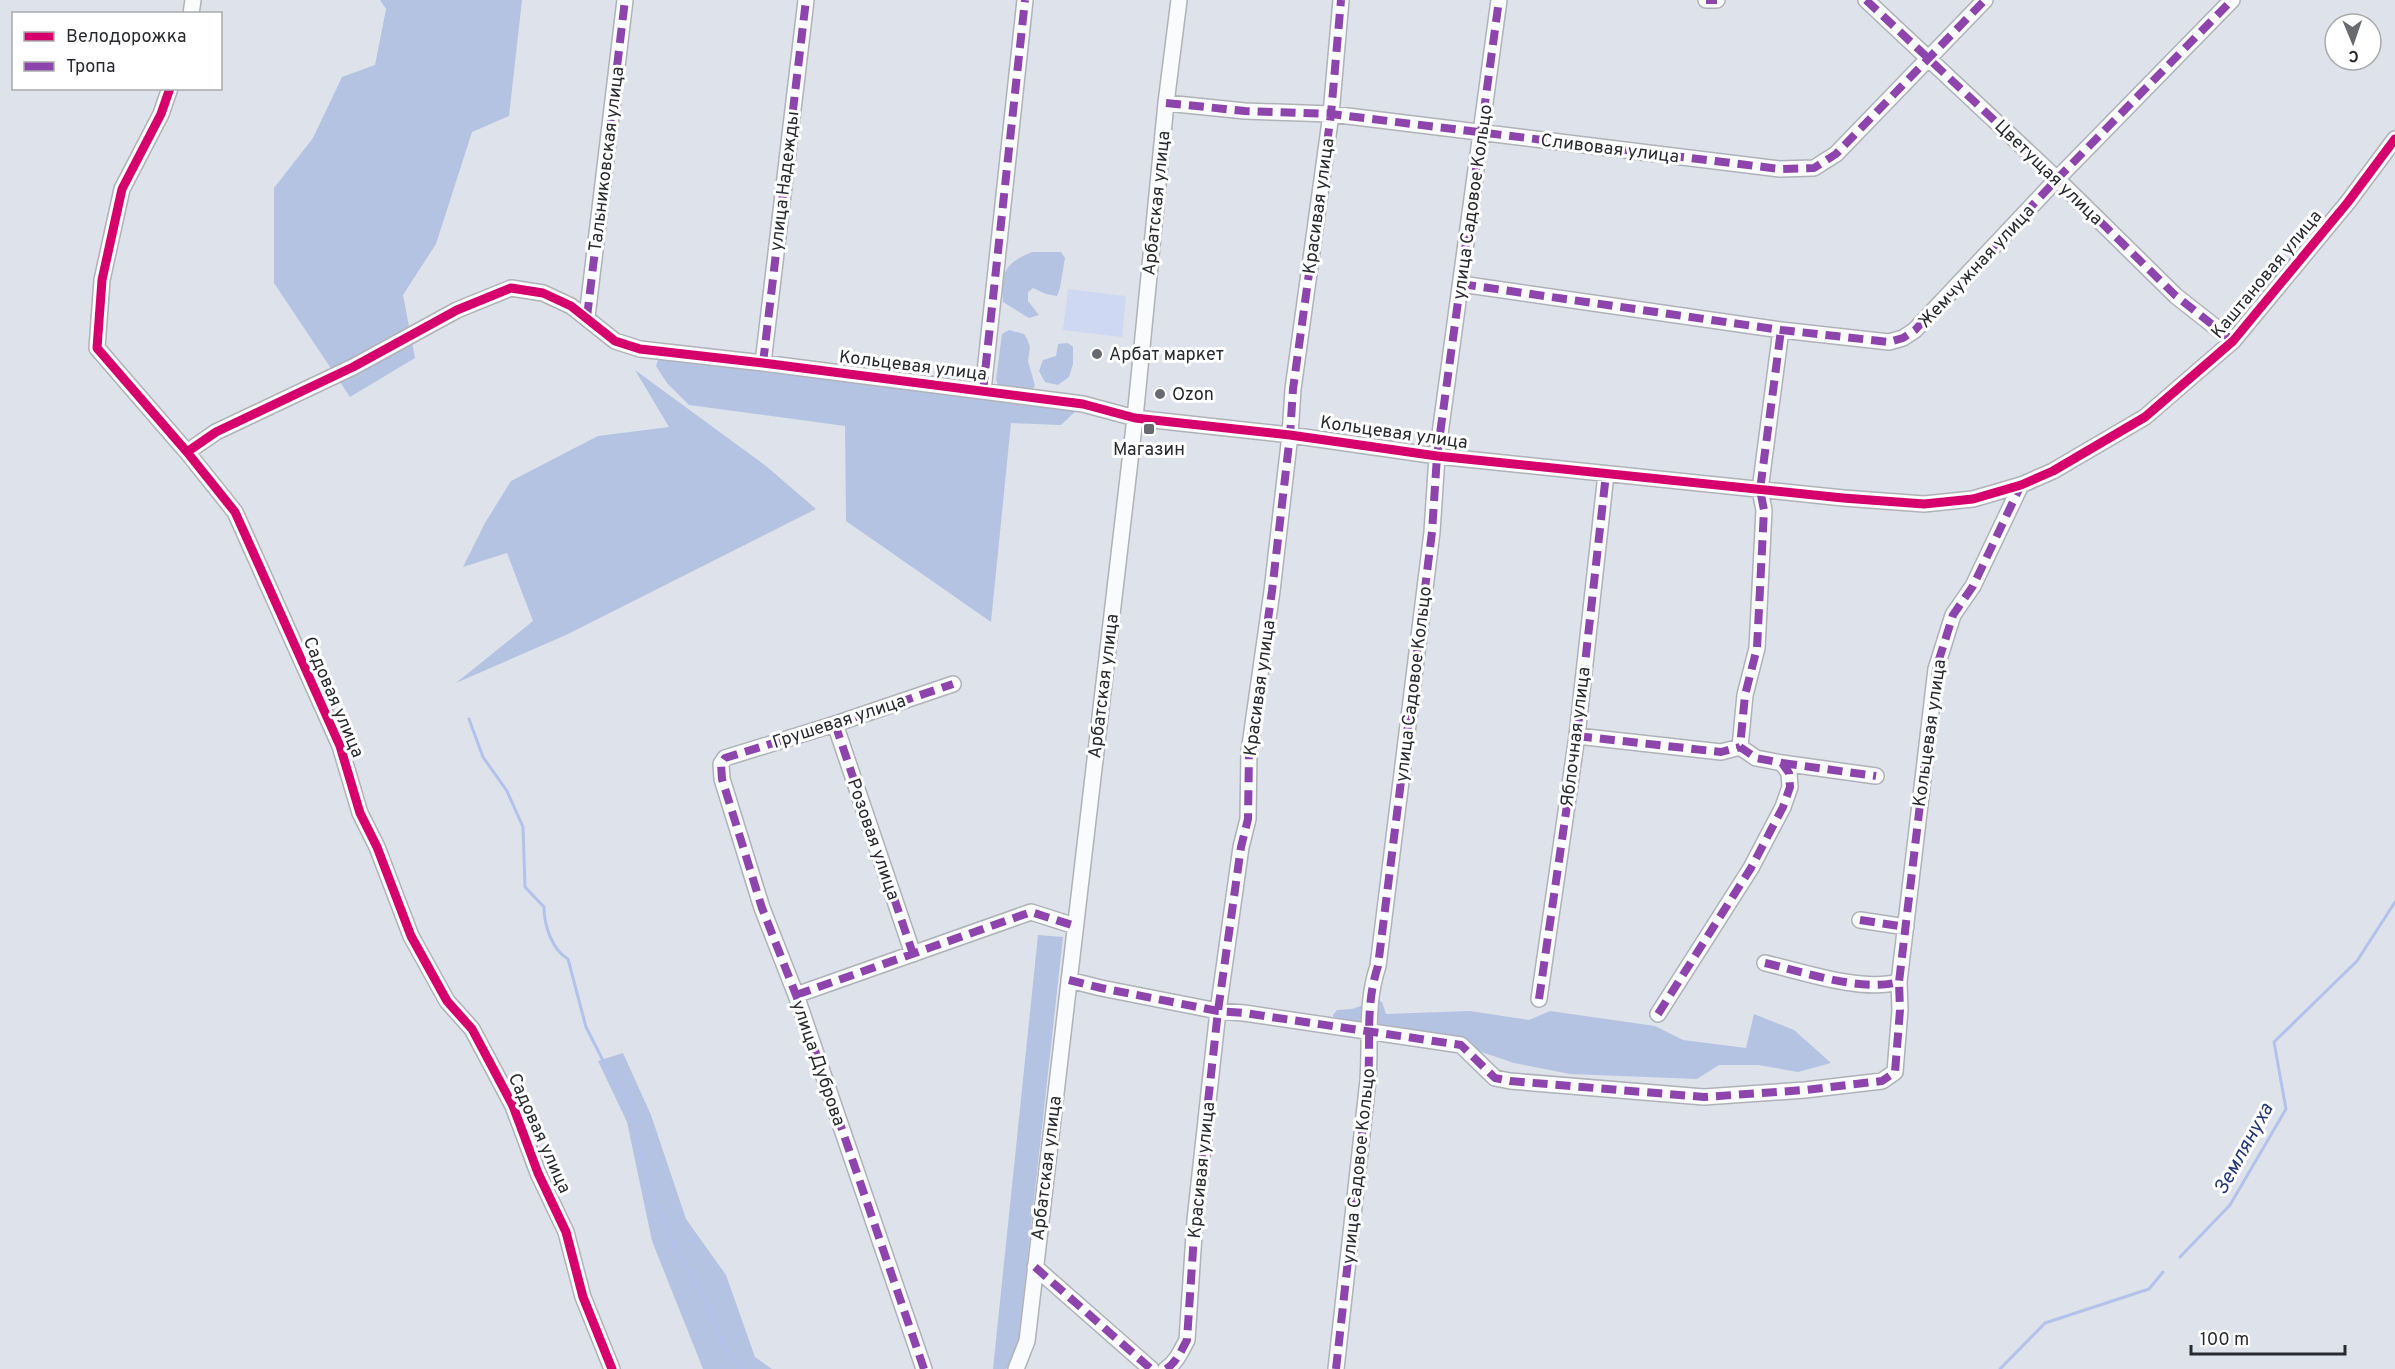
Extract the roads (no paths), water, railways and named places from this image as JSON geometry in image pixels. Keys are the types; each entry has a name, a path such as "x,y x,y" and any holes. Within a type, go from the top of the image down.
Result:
{"street":[{"name":"Тальниковская улица","path":"587,317 625,0"},
{"name":"улица Надежды","path":"763,363 806,0"},
{"path":"983,391 1025,0"},
{"name":"Арбатская улица","path":"1016,1369 1027,1341 1135,418 1166,103 1179,0"},
{"name":"Красивая улица","path":"1166,1369 1179,1355 1186,1340 1195,1220 1218,1011 1241,848 1248,819 1249,752 1272,591 1293,389 1331,114 1341,0"},
{"name":"улица Садовое Кольцо","path":"1336,1369 1368,1080 1370,1054 1368,1031 1372,984 1378,966 1432,532 1437,456 1483,133 1499,0"},
{"path":"1706,0 1717,0"},
{"name":"Цветущая улица","path":"1866,0 2057,179 2176,296 2234,341"},
{"name":"Сливовая улица","path":"1166,103 1245,111 1331,114 1780,169 1814,168 1836,154 1985,0"},
{"name":"Жемчужная улица","path":"1461,284 1782,330 1889,342 1903,338 1915,330 2057,179 2232,0"},
{"name":"Садовая улица","path":"169,90 161,114 122,189 102,280 97,348 187,452 235,513 340,746 360,813 377,847 411,936 447,1001 472,1029 513,1106 538,1173 566,1232 583,1297 612,1369"},
{"name":"Каштановая улица","path":"2021,485 2053,471 2145,417 2234,341 2348,202 2395,139"},
{"name":"Кольцевая улица","path":"187,452 216,432 354,367 457,310 511,288 543,293 571,306 615,341 640,349 1083,404 1135,418 1290,435 1437,456 1760,490 1924,504 1973,499 2021,485"},
{"path":"1740,747 1745,695 1757,648 1764,510 1760,490 1782,330"},
{"name":"Яблочная улица","path":"1539,999 1577,736 1606,474"},
{"name":"Кольцевая улица","path":"1368,1031 1461,1045 1495,1078 1510,1081 1704,1097 1805,1090 1882,1081 1895,1072 1900,1010 1899,982 1920,786 1936,669 1953,615 1974,586 2021,485"},
{"name":"Грушевая улица","path":"725,758 952,684"},
{"name":"Розовая улица","path":"835,724 912,954"},
{"path":"1577,736 1721,752 1740,747 1756,758 1876,776"},
{"name":"улица Дуброва","path":"725,758 721,765 722,779 762,908 796,995 924,1369"},
{"path":"1658,1014 1751,868 1783,807 1790,787 1789,773 1782,763"},
{"path":"796,995 1031,912 1075,926"},
{"path":"1860,920 1906,927"},
{"path":"1765,963 1866,985 1887,985 1899,982"},
{"path":"1069,980 1218,1011 1368,1031"},
{"path":"1035,1267 1150,1369"}],"waterway":[{"path":"469,719 483,757 507,791 523,827 525,887 544,907 553,943 568,959 586,1027 614,1082 630,1101 639,1146 655,1204 674,1245 706,1301 723,1344 741,1369"},
{"name":"Землянуха","path":"2180,1257 2230,1205 2286,1109 2274,1042 2357,961 2395,902"},
{"name":"Землянуха","path":"2000,1369 2045,1323 2149,1289 2163,1272"}],"place":[{"name":"Арбат маркет","path":"1097,354"},
{"name":"Ozon","path":"1160,394"},
{"name":"Магазин","path":"1149,429"}]}
